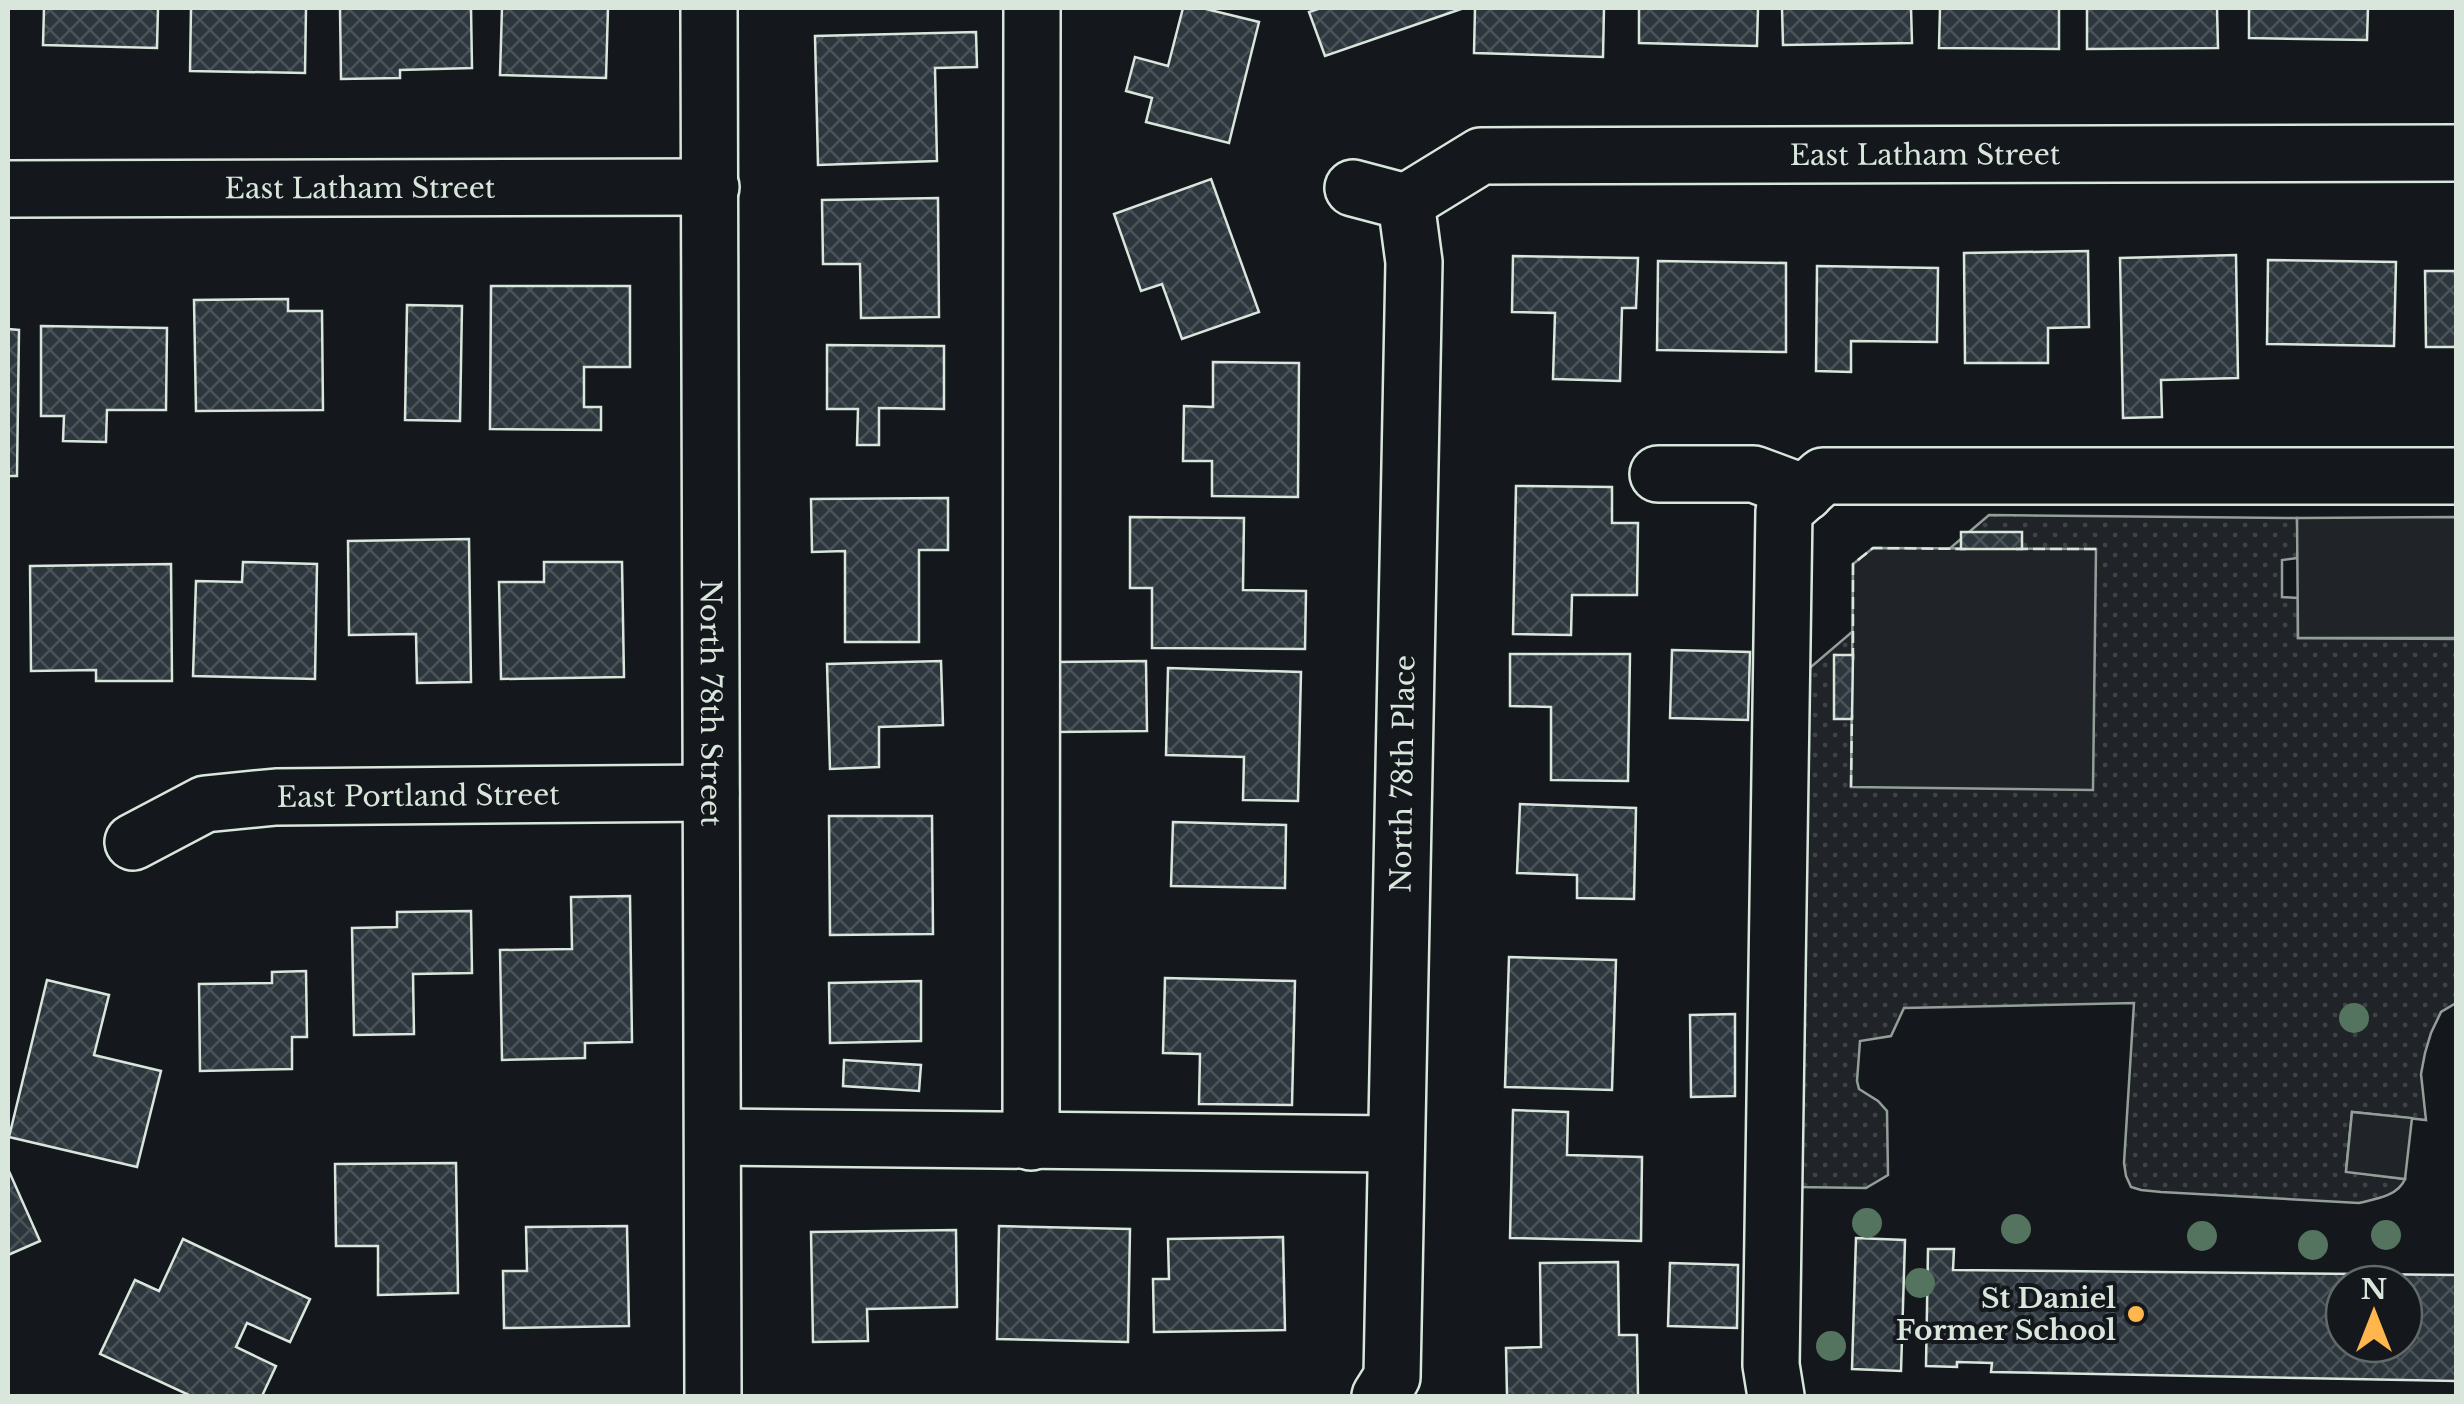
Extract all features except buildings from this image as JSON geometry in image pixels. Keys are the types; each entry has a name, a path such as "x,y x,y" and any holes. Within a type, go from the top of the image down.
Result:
{"street":[{"name":"North 78th Street","path":"709,8 713,1396"},
{"path":"1031,1142 1032,8"},
{"name":"East Latham Street","path":"1406,202 1480,156 2456,153"},
{"name":"East Latham Street","path":"8,189 711,187"},
{"path":"1353,188 1406,202"},
{"name":"North 78th Place","path":"1380,1396 1392,1377 1414,262 1406,202"},
{"path":"1658,474 1754,474 1804,493"},
{"path":"1776,1396 1771,1365 1784,511 1823,476 2456,476"},
{"name":"East Portland Street","path":"133,842 205,804 276,797 711,794"},
{"path":"712,1136 1396,1144"}],"shaded area":[{"path":"1989,515 2297,518 2298,558 2282,560 2282,597 2298,598 2298,638 2456,639 2456,1003 2441,1012 2425,1053 2421,1074 2426,1120 2352,1112 2346,1171 2405,1179 2392,1193 2359,1203 2131,1187 2124,1163 2134,1003 1904,1008 1891,1036 1860,1041 1859,1089 1887,1111 1888,1175 1866,1188 1794,1187 1805,672"},
{"path":"2456,517 2456,638 2298,638 2297,518"},
{"path":"1873,548 2096,549 2093,790 1851,787 1853,564"},
{"path":"2352,1112 2412,1118 2405,1179 2346,1172"}],"fence":[{"path":"1853,660 1853,564 1873,548 1966,549"},
{"path":"2016,549 2096,549"},
{"path":"1851,787 1852,715"}],"place":[{"name":"St Daniel Former School","path":"2136,1314"}]}
